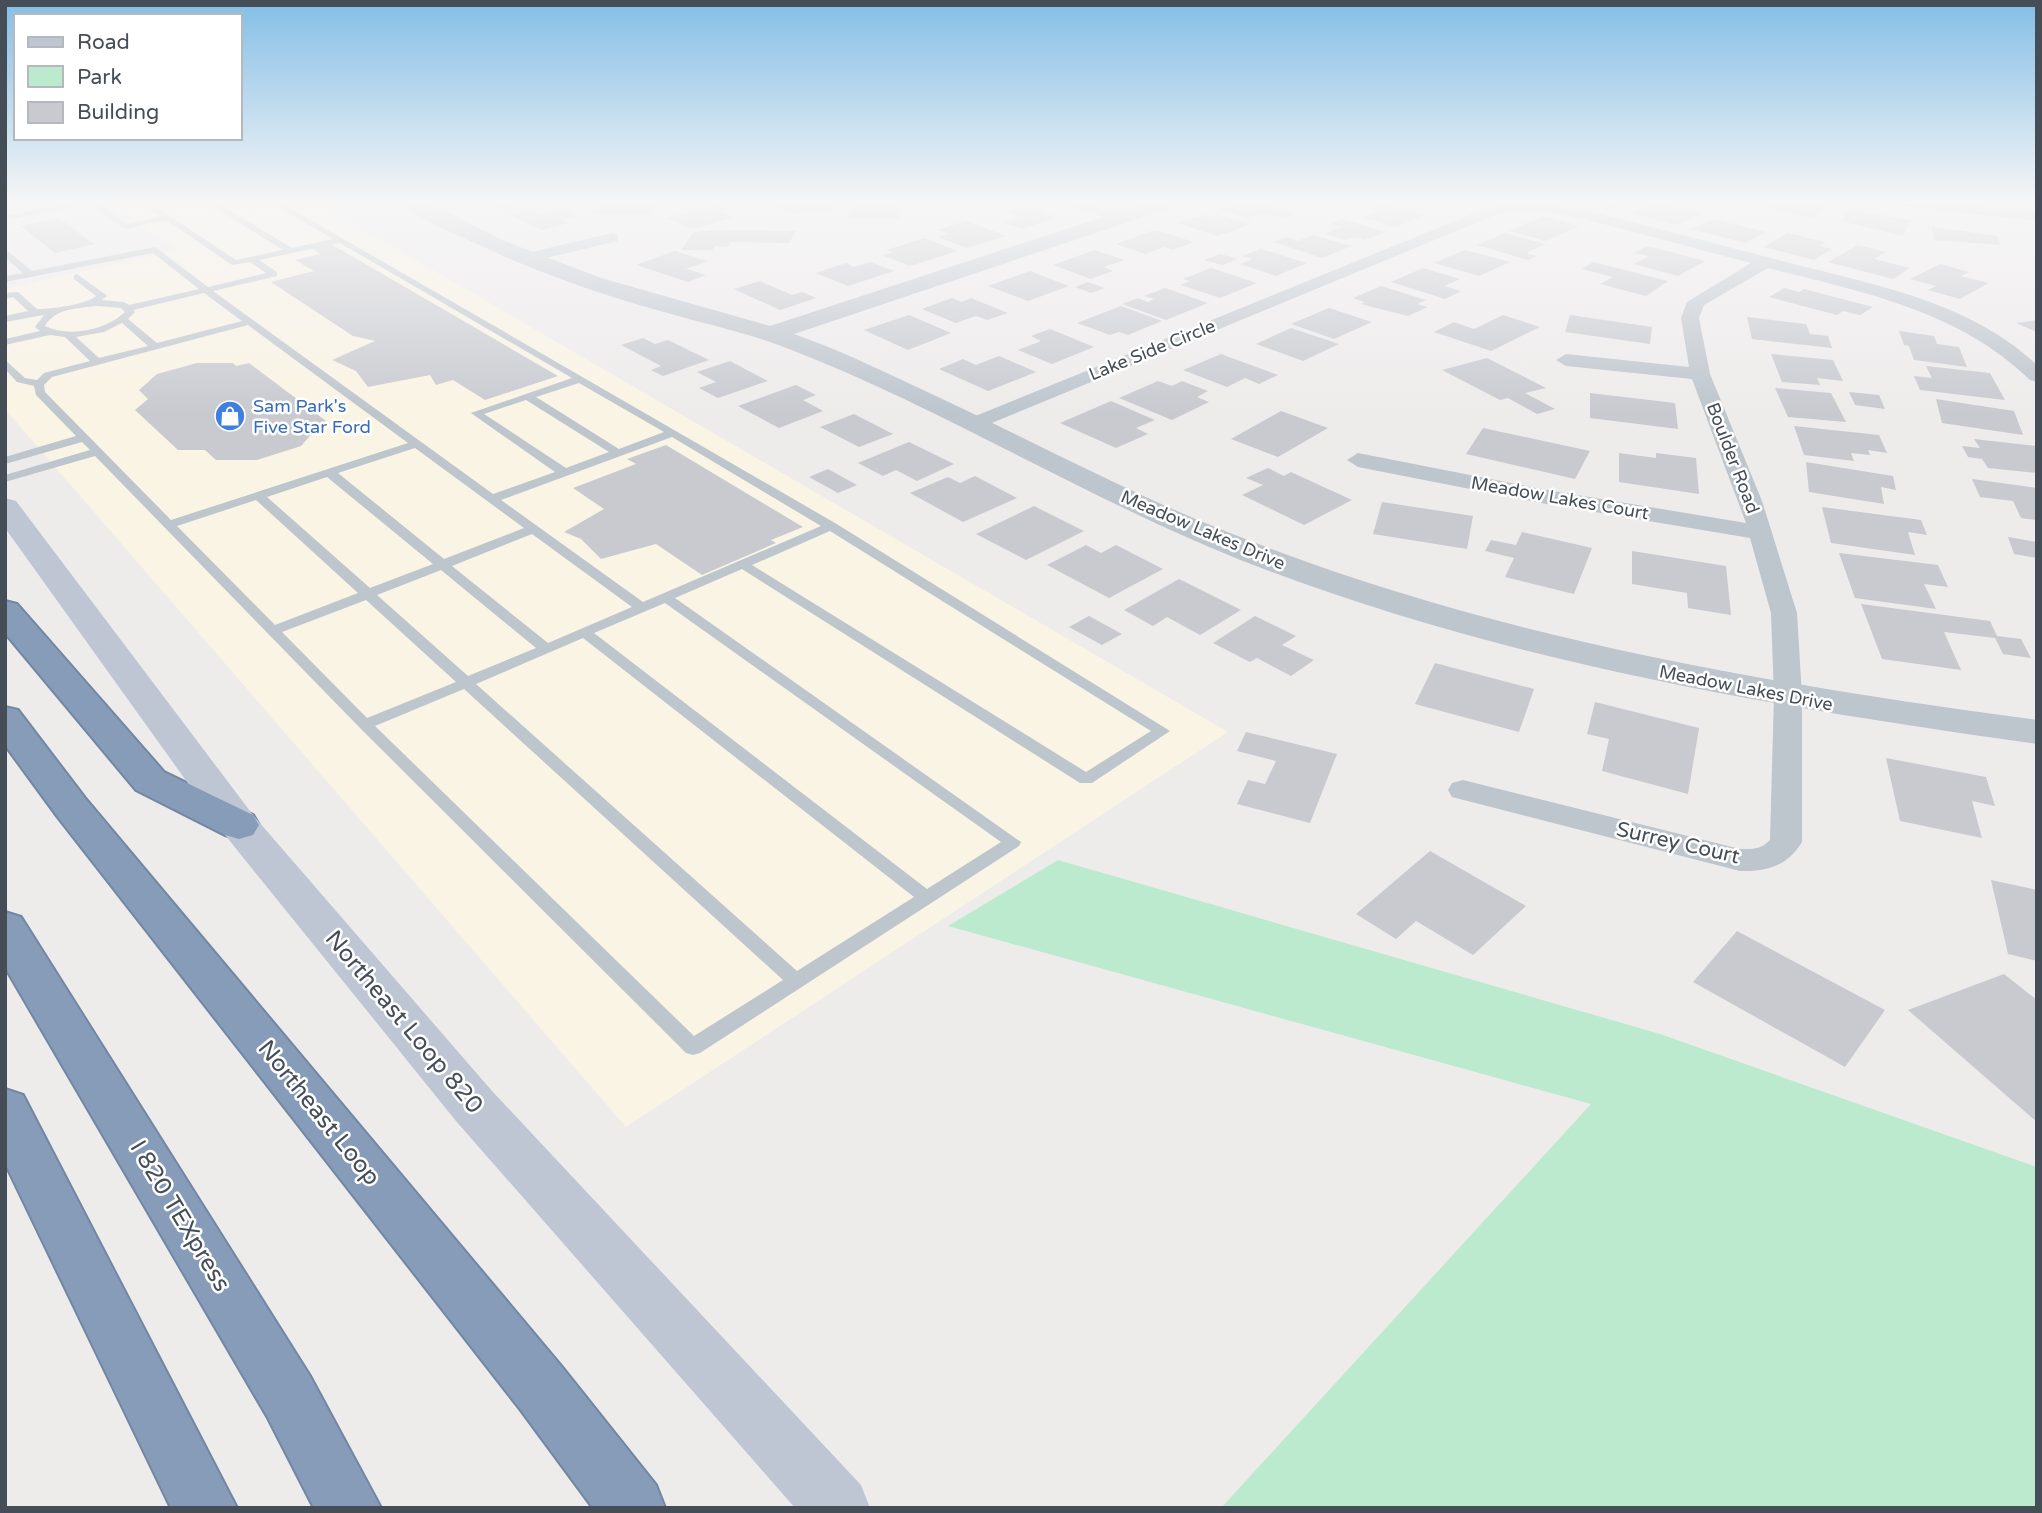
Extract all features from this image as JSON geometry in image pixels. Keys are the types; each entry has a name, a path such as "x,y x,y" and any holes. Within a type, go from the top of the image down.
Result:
{"highway":[{"path":"5,611 150,781 239,825"},
{"name":"Northeast Loop","path":"5,718 71,807 541,1388 633,1508"},
{"name":"I 820 TEXpress","path":"5,928 289,1397 349,1508"},
{"path":"5,1110 205,1508"}],"main road":[{"name":"Northeast Loop 820","path":"5,507 239,825 474,1106 838,1508"}],"street":[{"name":"Meadow Lakes Drive","path":"556,272 811,348 975,423 1181,523 1268,560 1363,593 1514,638 1679,676 1788,696 2037,732"},
{"path":"771,334 960,272"},
{"name":"Lake Side Circle","path":"975,423 1348,272"},
{"name":"Boulder Road","path":"1749,272 1696,302 1690,318 1700,374 1762,533 1784,613 1788,696"},
{"name":"Lake Side Circle","path":"1811,272 1939,311 1984,333 2037,376"},
{"path":"1566,360 1700,374"},
{"name":"Meadow Lakes Court","path":"1358,460 1541,496 1762,533"},
{"name":"Surrey Court","path":"1463,790 1740,860 1762,861 1777,855 1786,842 1788,696"}],"lane":[{"path":"5,279 42,272"},
{"path":"183,272 531,530 643,609"},
{"path":"5,319 35,312 55,312 92,303 116,303 129,308 274,274 270,272"},
{"path":"395,272 831,526 1162,731 1086,779 744,565"},
{"path":"77,277 102,296 92,303"},
{"path":"5,296 15,294 35,312"},
{"path":"5,342 48,332 67,333 98,329 123,319 129,308"},
{"path":"5,331 40,324 55,312"},
{"path":"123,319 156,347"},
{"path":"39,384 48,375 250,322"},
{"path":"40,324 48,332"},
{"path":"67,333 97,362"},
{"path":"5,363 21,380 39,384"},
{"path":"565,473 476,413 580,379"},
{"path":"39,384 40,393 83,438 365,725 693,1047 1013,842 668,599"},
{"path":"527,396 618,453"},
{"path":"492,499 673,433"},
{"path":"5,461 83,438"},
{"path":"168,525 415,444"},
{"path":"5,479 97,452"},
{"path":"329,472 546,649"},
{"path":"258,495 796,981"},
{"path":"365,725 668,599 831,526"},
{"path":"273,631 531,530"},
{"path":"585,633 926,897"}],"shaded area":[{"path":"82,272 436,272 1228,732 626,1127 5,409 5,289"}],"green space":[{"path":"1058,860 1660,1034 2037,1167 2037,1508 1221,1508 1591,1104 948,926"}],"building":[{"path":"312,272 378,272 558,376 485,400 453,380 436,385 430,375 368,387 356,371 332,360 375,341 353,336 271,282"},
{"path":"656,272 695,272 706,275 688,282"},
{"path":"820,272 892,272 848,286 816,273"},
{"path":"1032,272 1069,286 1028,301 988,286"},
{"path":"1071,272 1111,272 1091,279"},
{"path":"1202,272 1222,272 1257,283 1220,298 1181,285 1190,281 1183,279"},
{"path":"1263,272 1286,272 1276,276"},
{"path":"1415,272 1435,272 1460,279 1444,286 1461,291 1445,299 1391,282"},
{"path":"1464,272 1489,272 1479,276"},
{"path":"1592,272 1631,272 1668,281 1646,296 1600,284 1613,277"},
{"path":"1662,272 1686,272 1678,276"},
{"path":"1865,272 1904,272 1893,279"},
{"path":"1925,272 1968,272 1961,276 1989,283 1960,299 1928,290 1936,286 1910,279"},
{"path":"760,281 792,295 802,292 816,298 780,310 734,289"},
{"path":"1088,282 1105,288 1091,293 1075,287"},
{"path":"1381,286 1426,300 1417,304 1428,307 1408,316 1361,304 1365,302 1353,298"},
{"path":"1165,288 1208,303 1166,320 1122,304 1138,298 1148,302 1154,299 1144,296"},
{"path":"1784,288 1799,292 1804,289 1873,307 1860,315 1843,311 1837,315 1769,297"},
{"path":"952,298 961,302 971,298 1008,313 987,320 976,316 956,323 922,309"},
{"path":"1121,306 1162,321 1128,335 1119,332 1110,335 1077,323"},
{"path":"1329,308 1372,322 1334,339 1291,324"},
{"path":"909,315 951,333 908,350 864,330"},
{"path":"1503,315 1540,327 1491,351 1434,332 1454,322 1474,329"},
{"path":"1570,315 1652,327 1650,344 1565,332"},
{"path":"1747,317 1806,324 1810,334 1828,336 1832,348 1752,339"},
{"path":"2037,320 2037,332 2016,323"},
{"path":"1291,328 1339,344 1303,361 1256,344"},
{"path":"1050,329 1094,347 1052,364 1018,350 1041,341 1031,336"},
{"path":"1899,331 1934,336 1937,344 1959,347 1967,367 1914,360"},
{"path":"643,338 655,344 668,340 709,360 663,376 651,370 661,366 621,345"},
{"path":"1221,354 1278,375 1259,384 1245,378 1227,387 1183,370"},
{"path":"1771,354 1833,360 1843,381 1817,378 1820,385 1782,382"},
{"path":"999,356 1036,372 988,391 939,369 963,359 976,365"},
{"path":"1487,358 1546,388 1525,393 1555,409 1537,414 1508,398 1500,400 1442,370"},
{"path":"730,361 768,381 718,398 699,388 716,382 697,372"},
{"name":"Sam Park's Five Star Ford","path":"197,363 233,363 236,366 249,363 326,421 312,426 316,429 301,446 257,460 216,460 205,450 178,450 135,410 148,399 139,390 157,374"},
{"path":"1926,366 1990,373 2005,400 1920,390 1914,376 1932,378"},
{"path":"1158,381 1172,386 1182,381 1208,391 1197,397 1209,402 1172,420 1119,398"},
{"path":"796,385 816,395 803,400 823,411 779,428 738,406"},
{"path":"1775,388 1831,393 1846,422 1788,417"},
{"path":"1849,392 1879,395 1885,409 1855,405"},
{"path":"1590,393 1675,403 1678,429 1590,418"},
{"path":"1936,399 2014,411 2023,435 1942,423"},
{"path":"1111,401 1155,420 1136,428 1148,434 1116,448 1060,423"},
{"path":"1281,411 1328,428 1278,457 1231,439"},
{"path":"854,414 893,434 859,447 820,427"},
{"path":"1794,426 1879,435 1887,453 1868,450 1870,455 1851,453 1854,461 1804,455"},
{"path":"1483,428 1590,451 1575,479 1466,454"},
{"path":"1974,439 2037,446 2037,473 1988,468 1982,459 1968,457 1962,446 1980,448"},
{"path":"909,442 954,464 917,481 896,470 883,476 858,463"},
{"path":"666,445 803,527 771,540 776,543 702,575 656,544 601,559 581,539 564,532 604,509 573,488 636,464 627,459"},
{"path":"1619,453 1656,458 1656,453 1696,458 1699,494 1619,482"},
{"path":"1806,462 1893,476 1896,490 1881,487 1884,504 1809,492"},
{"path":"1268,468 1284,476 1291,472 1352,500 1304,525 1242,495 1263,485 1246,478"},
{"path":"828,469 857,485 838,493 809,477"},
{"path":"975,476 1017,498 963,522 910,493 948,477 960,483"},
{"path":"1972,479 2037,488 2037,520 2021,518 2013,501 1980,497"},
{"path":"1382,502 1473,516 1467,549 1373,534"},
{"path":"1034,506 1084,531 1026,560 976,534"},
{"path":"1822,507 1921,520 1927,535 1908,532 1915,555 1831,543"},
{"path":"1522,532 1592,548 1574,594 1505,577 1514,558 1485,551 1491,540 1516,545"},
{"path":"2008,537 2037,542 2037,558 2014,554"},
{"path":"1086,545 1101,553 1116,545 1163,569 1109,598 1047,565"},
{"path":"1632,551 1726,566 1731,615 1688,608 1687,593 1632,584"},
{"path":"1839,553 1938,565 1948,587 1924,584 1936,609 1855,598"},
{"path":"1179,579 1241,610 1200,635 1167,617 1153,626 1124,610"},
{"path":"1861,604 1990,621 1997,636 2021,639 2031,658 2003,654 1995,638 1944,632 1961,670 1882,659"},
{"path":"1089,616 1122,634 1102,645 1069,627"},
{"path":"1255,616 1296,636 1282,645 1314,660 1291,676 1257,658 1250,662 1213,643"},
{"path":"1435,663 1534,689 1519,732 1415,704"},
{"path":"1595,702 1699,728 1688,794 1602,771 1609,739 1587,734"},
{"path":"1246,732 1337,754 1310,823 1237,804 1248,780 1265,784 1276,761 1237,751"},
{"path":"1886,758 1986,777 1995,806 1972,801 1982,838 1900,821"},
{"path":"1430,851 1526,906 1473,955 1416,921 1396,939 1356,914"},
{"path":"1991,880 2037,890 2037,961 2008,954"},
{"path":"1737,931 1885,1010 1845,1067 1693,982"},
{"path":"2004,974 2037,1000 2037,1122 1908,1010"}],"place":[{"name":"Sam Park's Five Star Ford","path":"230,416"}]}
